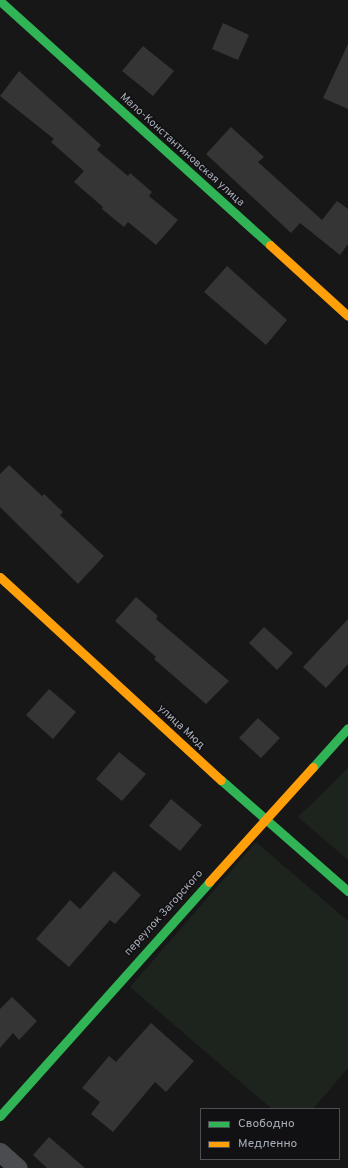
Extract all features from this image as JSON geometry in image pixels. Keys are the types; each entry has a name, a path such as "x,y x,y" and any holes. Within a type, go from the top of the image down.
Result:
{"street":[{"name":"Мало-Константиновская улица","path":"0,2 348,316"},
{"name":"улица Мюд","path":"0,577 264,819 348,891"},
{"name":"переулок Загорского","path":"0,1116 264,819 348,728"},
{"path":"0,1152 18,1168"}],"shaded area":[{"path":"348,768 348,860 298,817"},
{"path":"256,842 348,921 348,1068 314,1108 271,1108 130,987"}],"building":[{"path":"223,23 249,35 238,60 212,49"},
{"path":"348,44 348,109 323,98"},
{"path":"143,46 174,71 153,96 122,71"},
{"path":"19,71 101,145 97,150 128,176 130,173 152,192 149,196 178,220 156,245 128,222 124,227 102,209 103,207 74,182 84,171 51,142 54,139 0,96"},
{"path":"231,127 264,157 258,162 322,220 337,201 348,209 348,244 340,255 300,223 291,233 206,154"},
{"path":"227,266 287,320 266,345 204,292"},
{"path":"9,465 42,496 44,494 63,512 60,515 104,556 78,584 0,507 0,474"},
{"path":"136,597 158,616 156,619 229,681 206,704 154,659 156,657 115,621"},
{"path":"348,619 348,664 326,688 303,667"},
{"path":"264,627 293,653 277,670 249,643"},
{"path":"49,689 76,712 53,739 26,715"},
{"path":"258,718 280,738 261,758 239,738"},
{"path":"119,752 146,774 122,801 96,779"},
{"path":"171,799 202,825 180,851 149,826"},
{"path":"114,871 141,895 115,924 110,920 69,967 36,939 70,900 80,909"},
{"path":"12,997 37,1021 19,1040 13,1033 0,1048 0,1009"},
{"path":"151,1023 194,1061 166,1092 155,1082 113,1132 91,1114 100,1102 82,1088 109,1056 116,1062"},
{"path":"49,1137 85,1168 47,1168 33,1155"}],"traffic: fast":[{"path":"0,1 270,245"},
{"path":"313,767 348,728"},
{"path":"221,780 348,891"},
{"path":"0,1116 209,882"}],"traffic: slow":[{"path":"270,245 348,316"},
{"path":"0,577 221,780"},
{"path":"209,882 313,767"}]}
